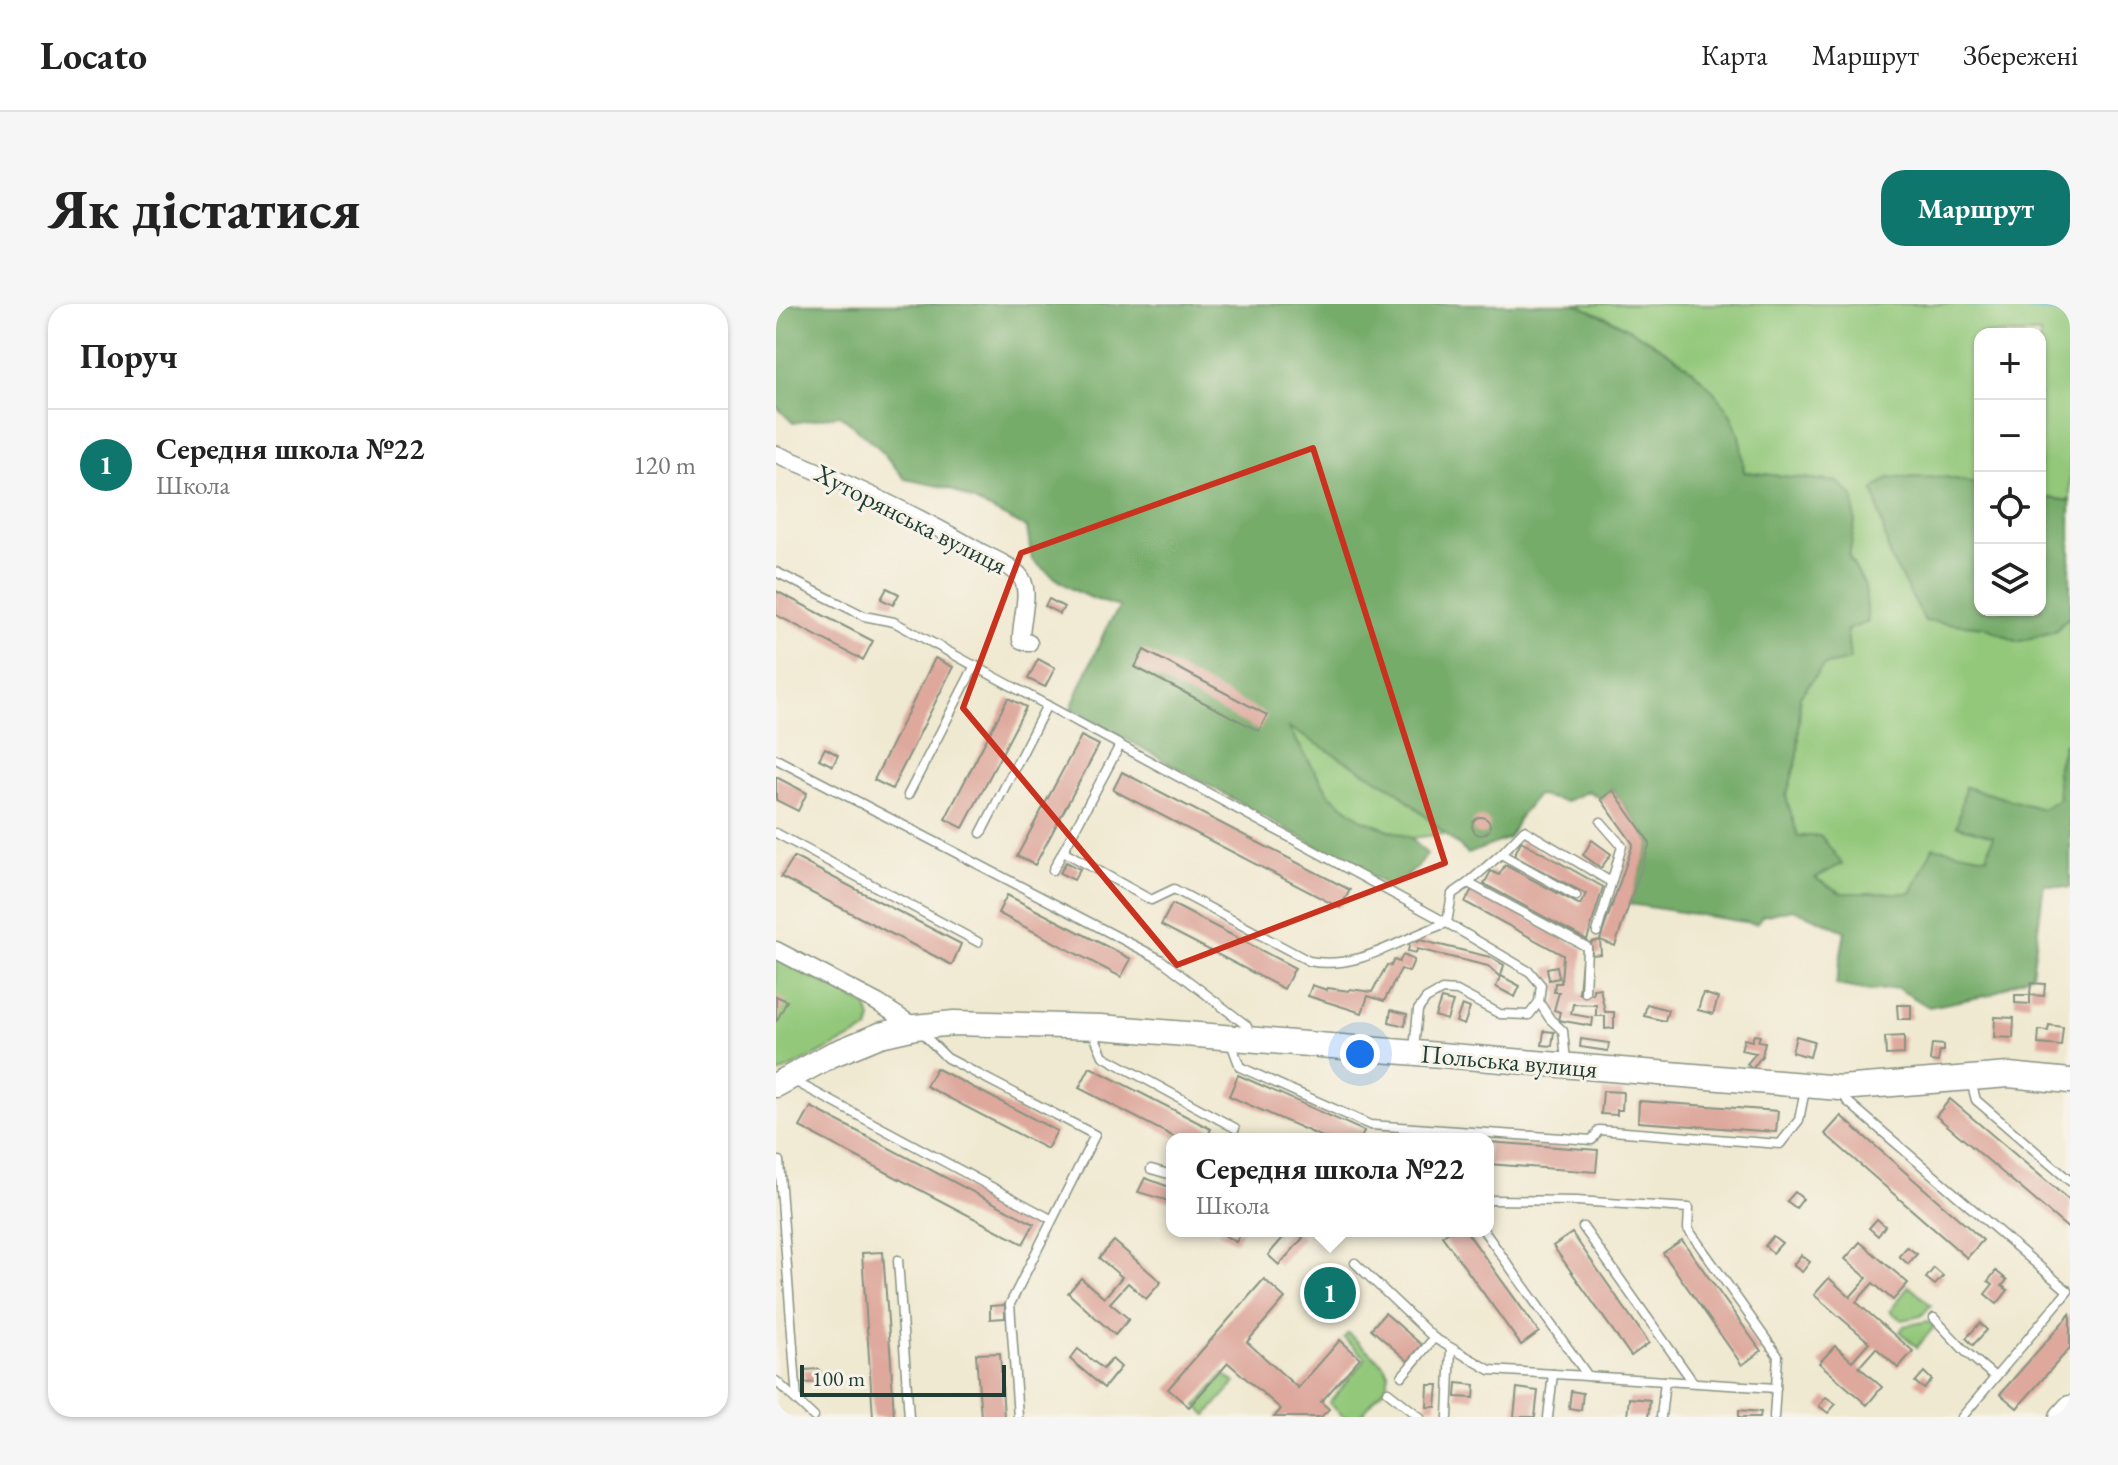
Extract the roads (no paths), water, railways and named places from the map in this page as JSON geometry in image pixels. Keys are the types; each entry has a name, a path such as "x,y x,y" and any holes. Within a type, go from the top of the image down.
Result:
{"street":[{"name":"Хуторянська вулиця","path":"776,454 857,487 931,524 1020,575 1027,592 1020,623 1021,640 1029,643"},
{"path":"776,950 878,1003 915,1027"},
{"name":"Польська вулиця","path":"782,1082 855,1044 915,1027 954,1023 1101,1027 1840,1088 2009,1075 2070,1081"},
{"path":"2062,1417 2070,1408"}],"lane":[{"path":"776,572 864,616 894,622 975,665 1447,923 1530,972 1541,985 1539,1002 1529,1015 1500,1014 1457,991 1442,990 1426,999 1418,1010 1414,1054"},
{"path":"908,795 975,665"},
{"path":"981,833 1047,705"},
{"path":"1053,870 1120,745"},
{"path":"776,759 1160,959 1246,1025 1254,1039"},
{"path":"1597,932 1622,846 1601,822"},
{"path":"1447,923 1452,894 1501,854 1524,830 1611,882"},
{"path":"776,833 978,942"},
{"path":"1063,851 1151,900 1174,889 1309,961 1329,965 1352,962 1447,923"},
{"path":"1501,854 1576,896"},
{"path":"1468,883 1587,947 1585,992"},
{"path":"1539,1002 1563,1031 1567,1066"},
{"path":"915,1027 947,1058 1095,1135 1010,1304 1018,1417"},
{"path":"1101,1027 1096,1040 1103,1056 1235,1128"},
{"path":"1228,1037 1240,1067 1370,1125 1488,1133"},
{"path":"1970,1077 1976,1100 2070,1181"},
{"path":"782,1082 1051,1219"},
{"path":"1494,1133 1592,1140 1599,1130 1780,1144 1799,1120 1806,1085"},
{"path":"1840,1088 1847,1101 2068,1291 1962,1417"},
{"path":"779,1161 797,1400"},
{"path":"1151,1169 1166,1173"},
{"path":"1494,1200 1566,1200 1689,1208 1688,1229 1778,1356 1774,1417"},
{"path":"1583,1227 1693,1382"},
{"path":"1488,1237 1588,1376"},
{"path":"898,1260 909,1417"},
{"path":"1355,1263 1434,1338 1490,1370 1776,1388"},
{"path":"1934,1318 1995,1377"},
{"path":"1402,1376 1434,1338"},
{"path":"1448,1417 1451,1348"},
{"path":"1548,1417 1553,1374"},
{"path":"776,1381 814,1417"},
{"path":"1661,1417 1665,1381"},
{"path":"1388,1392 1420,1417"}],"waterway":[{"path":"1965,304 2070,313"}],"place":[{"name":"Середня школа №22","path":"1330,1293"}]}
